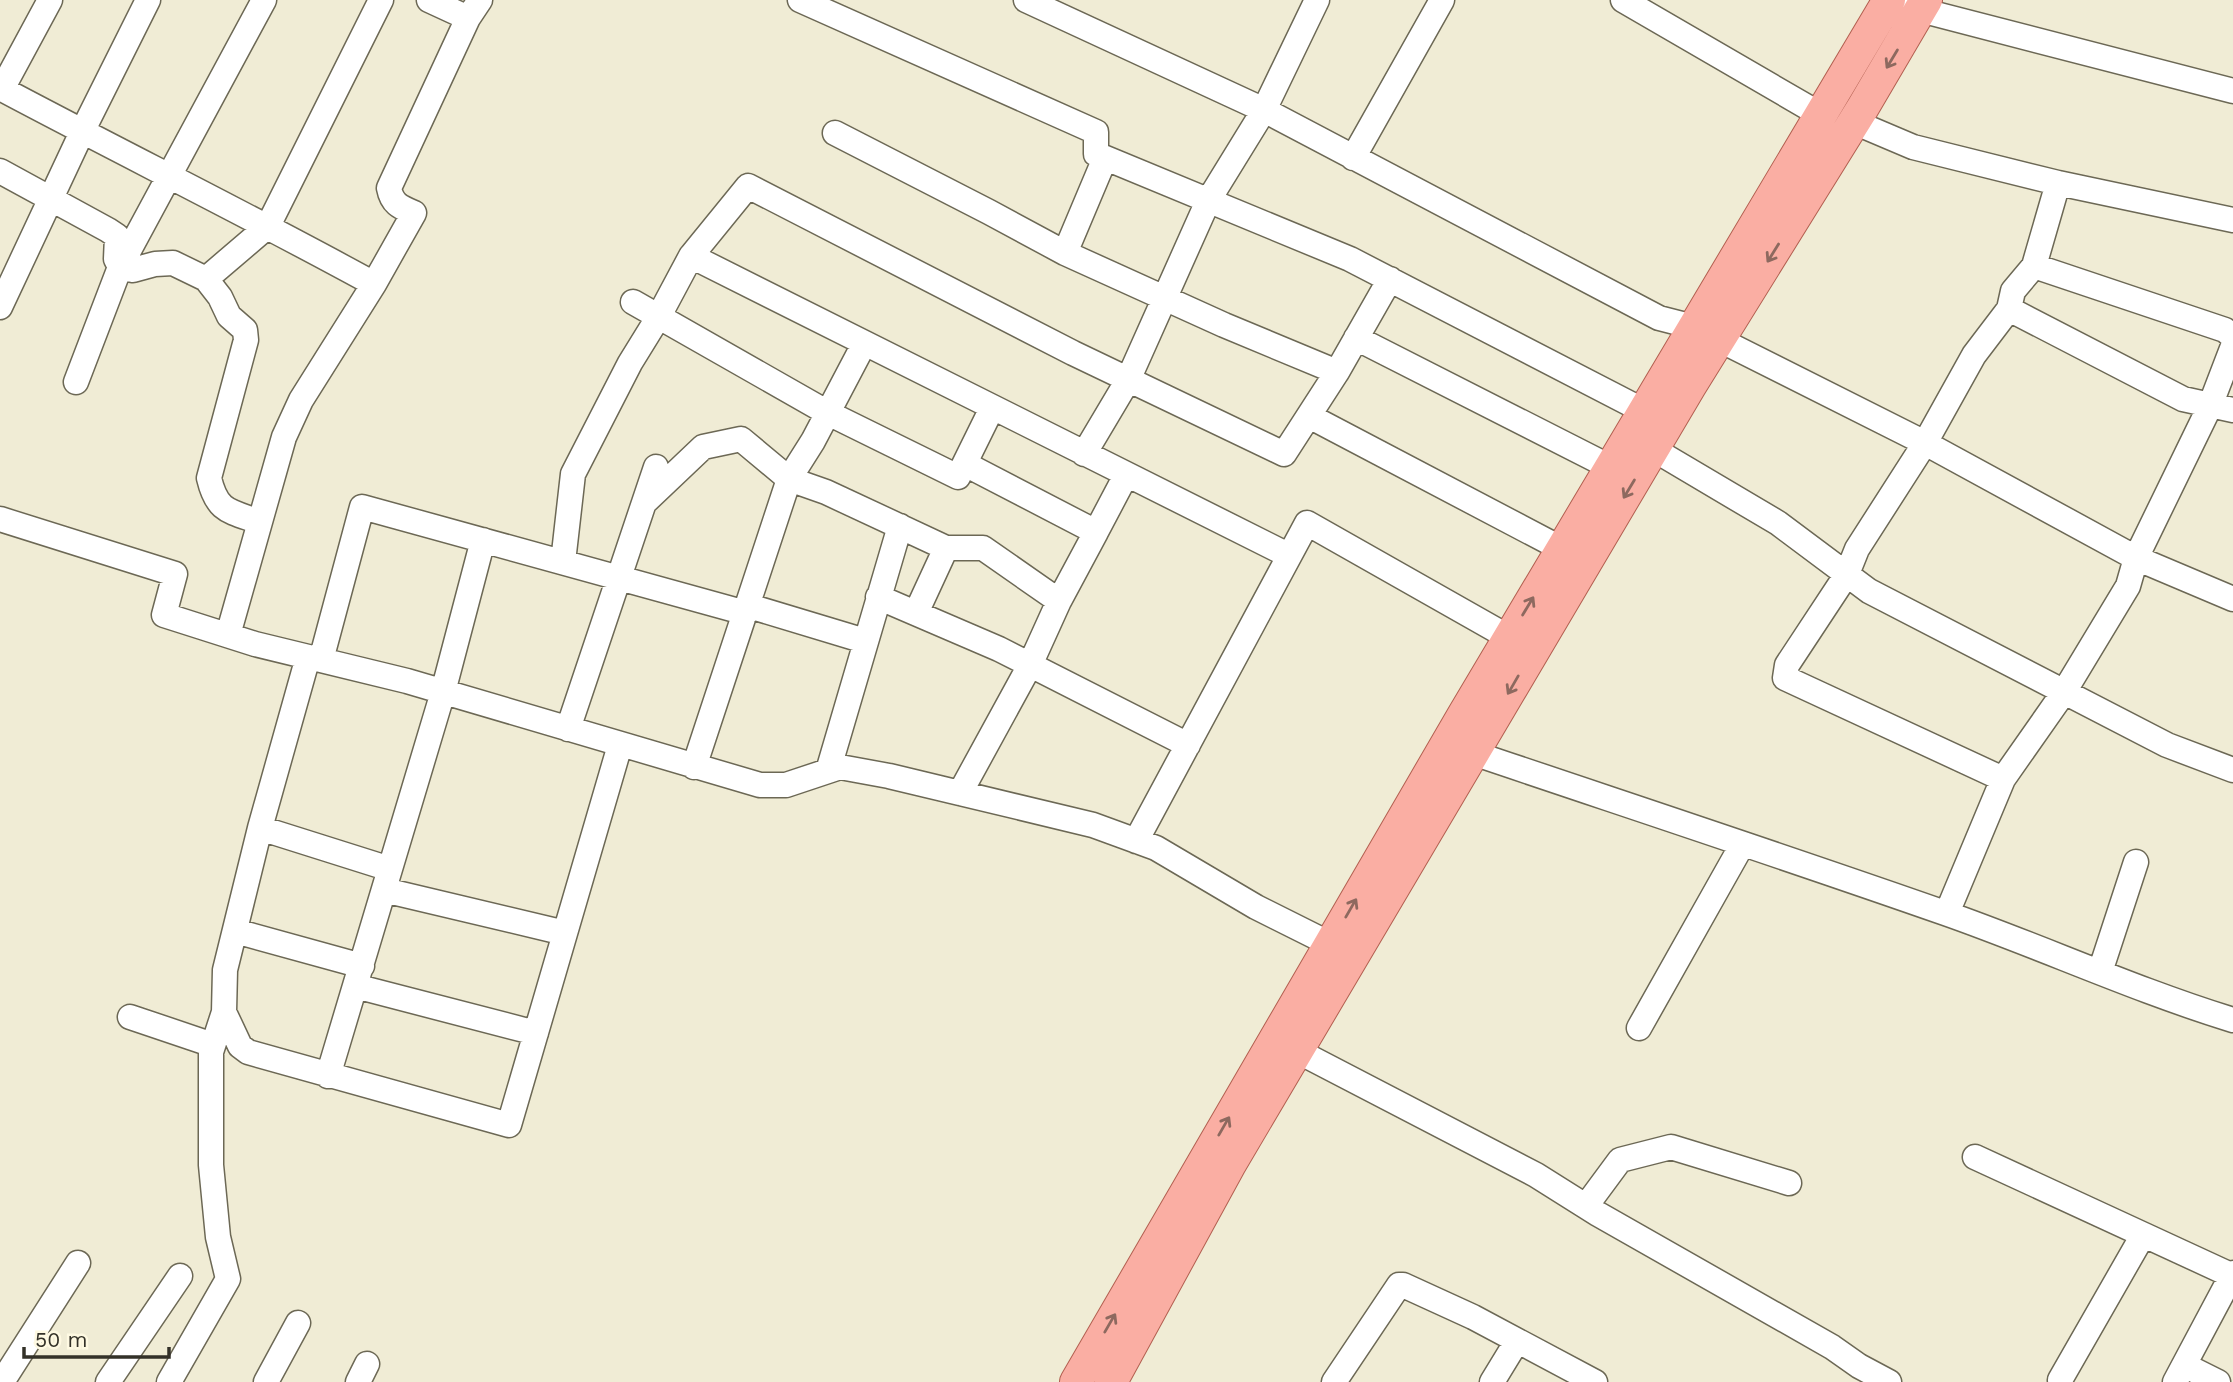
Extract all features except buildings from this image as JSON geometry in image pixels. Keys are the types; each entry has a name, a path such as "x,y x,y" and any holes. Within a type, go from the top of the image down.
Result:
{"main road":[{"path":"1076,1382 1286,1045 1474,752 1653,449 1706,334 1821,115 1889,0"},
{"path":"1111,1382 1230,1164 1330,944 1644,411 1706,334 1854,121 1916,3"}],"street":[{"path":"50,0 1,88 374,284"},
{"path":"0,307 82,132 148,0"},
{"path":"76,382 120,267 264,0"},
{"path":"206,279 268,226 381,0"},
{"path":"228,635 284,437 301,400 374,284 414,213 396,205 389,188 474,9 429,0"},
{"path":"800,0 1096,132 1096,154 1350,259 1644,411"},
{"path":"1026,0 1056,7 1264,110 1659,318 1706,334 1925,443 2136,558 2233,599"},
{"path":"1084,453 1128,380 1208,201 1264,110 1317,0"},
{"path":"1353,158 1441,0"},
{"path":"1623,0 1821,115"},
{"path":"1916,3 2233,91"},
{"path":"1854,121 1913,147 2057,183 2233,220"},
{"path":"835,133 1065,253 1337,372"},
{"path":"1065,253 1105,158"},
{"path":"0,171 117,236 116,259 120,267"},
{"path":"2003,779 1785,678 1787,665 1847,574 1857,548 1925,443 1974,355 2009,309 2013,291 2034,266 2057,183"},
{"path":"563,562 573,474 630,363 691,256 748,186 1128,380 1284,454 1337,372 1390,279"},
{"path":"691,256 1288,555"},
{"path":"120,267 133,270 155,264 173,263 206,279 220,297 229,316 245,330 246,340 209,478 217,502 228,511 260,522"},
{"path":"2034,266 2225,330 2233,337"},
{"path":"634,302 828,413 958,477 992,408"},
{"path":"2009,309 2183,399 2221,408"},
{"path":"1356,338 1611,467"},
{"path":"695,767 789,479 813,441 864,344"},
{"path":"1947,913 2003,779 2064,692 2127,586 2136,558 2221,408 2233,346"},
{"path":"1309,416 1562,549"},
{"path":"644,503 703,447 741,439 789,479 826,492 946,548 983,548 1059,601"},
{"path":"1653,449 1778,523 1869,591 2167,745 2233,770"},
{"path":"965,464 1096,532"},
{"path":"568,729 656,467"},
{"path":"960,793 1030,664 1059,601 1126,475"},
{"path":"169,1382 228,1279 218,1237 211,1165 211,1052 224,1012 225,970 260,828 362,508 865,641"},
{"path":"0,519 175,574 164,615 228,635 443,692 760,785 786,785 841,767 1093,825 1156,848 1256,907 1330,944"},
{"path":"1136,841 1307,523 1510,638"},
{"path":"828,771 900,526"},
{"path":"328,1076 443,692 484,540"},
{"path":"916,613 946,548"},
{"path":"878,597 1030,664 1188,745"},
{"path":"224,1012 240,1046 248,1052 509,1125 620,745"},
{"path":"1474,752 1947,913 2149,993 2233,1020"},
{"path":"260,828 387,880 565,933"},
{"path":"1639,1028 1742,845"},
{"path":"2100,972 2136,862"},
{"path":"235,931 358,976 536,1033"},
{"path":"130,1017 213,1045"},
{"path":"1286,1045 1536,1175 1889,1382"},
{"path":"1586,1206 1620,1160 1671,1147 1789,1183"},
{"path":"1975,1157 2233,1275 2180,1373 2218,1382"},
{"path":"2060,1380 2143,1234"},
{"path":"10,1379 78,1264"},
{"path":"108,1382 180,1276"},
{"path":"1334,1382 1399,1285 1403,1284 1595,1382"},
{"path":"266,1382 298,1323"},
{"path":"1492,1382 1517,1341"}]}
